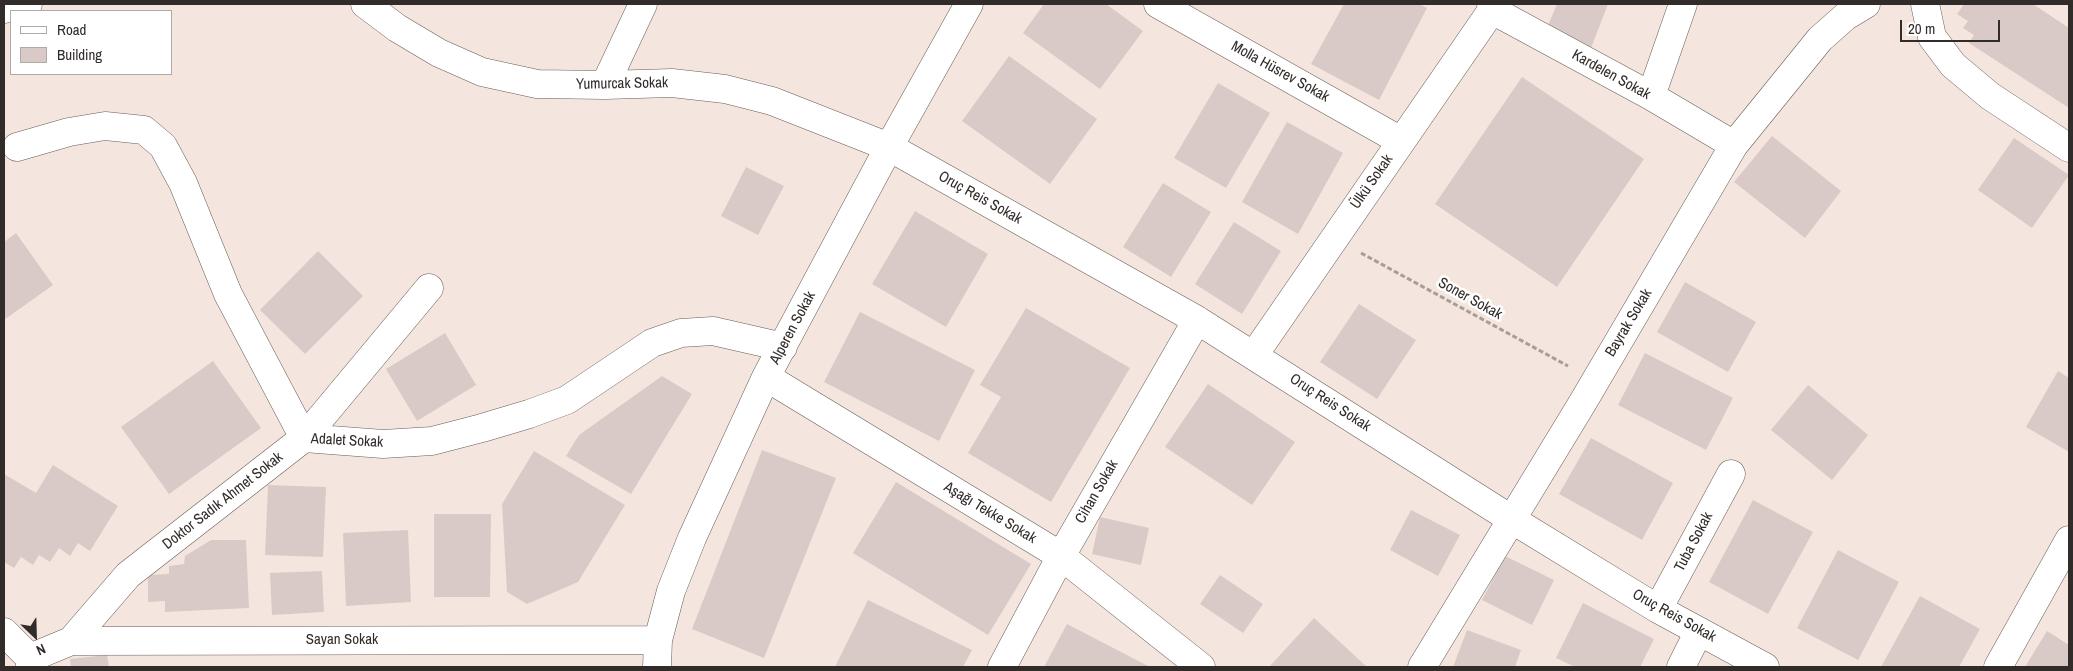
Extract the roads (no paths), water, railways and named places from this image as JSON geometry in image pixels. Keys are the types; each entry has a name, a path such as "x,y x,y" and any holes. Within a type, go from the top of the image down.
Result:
{"street":[{"path":"4,9 28,4"},
{"name":"Yumurcak Sokak","path":"365,4 397,28 438,53 482,72 537,84 605,85 672,83 725,89 772,101 889,147"},
{"path":"605,85 643,4"},
{"name":"Alperen Sokak","path":"657,667 658,640 670,591 692,538 766,377 889,147 969,4"},
{"name":"Molla Hüsrev Sokak","path":"1158,4 1401,141"},
{"path":"1651,96 1683,4"},
{"name":"Bayrak Sokak","path":"1422,667 1595,381 1734,145 1820,39 1846,16 1866,4"},
{"path":"1925,4 1932,37 1953,65 1990,96 2069,148"},
{"name":"Ülkü Sokak","path":"1254,354 1491,7"},
{"name":"Kardelen Sokak","path":"1491,7 1651,96 1734,145"},
{"name":"Adalet Sokak","path":"17,147 69,132 105,126 144,130 162,146 183,183 228,294 304,438 383,444 432,441 492,425 567,400 652,343 681,333 713,331 783,347"},
{"name":"Oruç Reis Sokak","path":"889,147 1197,320 1254,354 1511,519 1658,609 1765,667"},
{"name":"Doktor Sadık Ahmet Sokak","path":"71,641 128,574 304,438 429,288"},
{"name":"Cihan Sokak","path":"1002,667 1061,556 1197,320"},
{"name":"Aşağı Tekke Sokak","path":"766,377 1061,556 1201,667"},
{"name":"Tuba Sokak","path":"1658,609 1731,474"},
{"path":"1998,667 2069,540"},
{"path":"1681,667 1699,631"},
{"path":"4,632 30,663"},
{"name":"Sayan Sokak","path":"30,663 71,641 658,640"}]}
